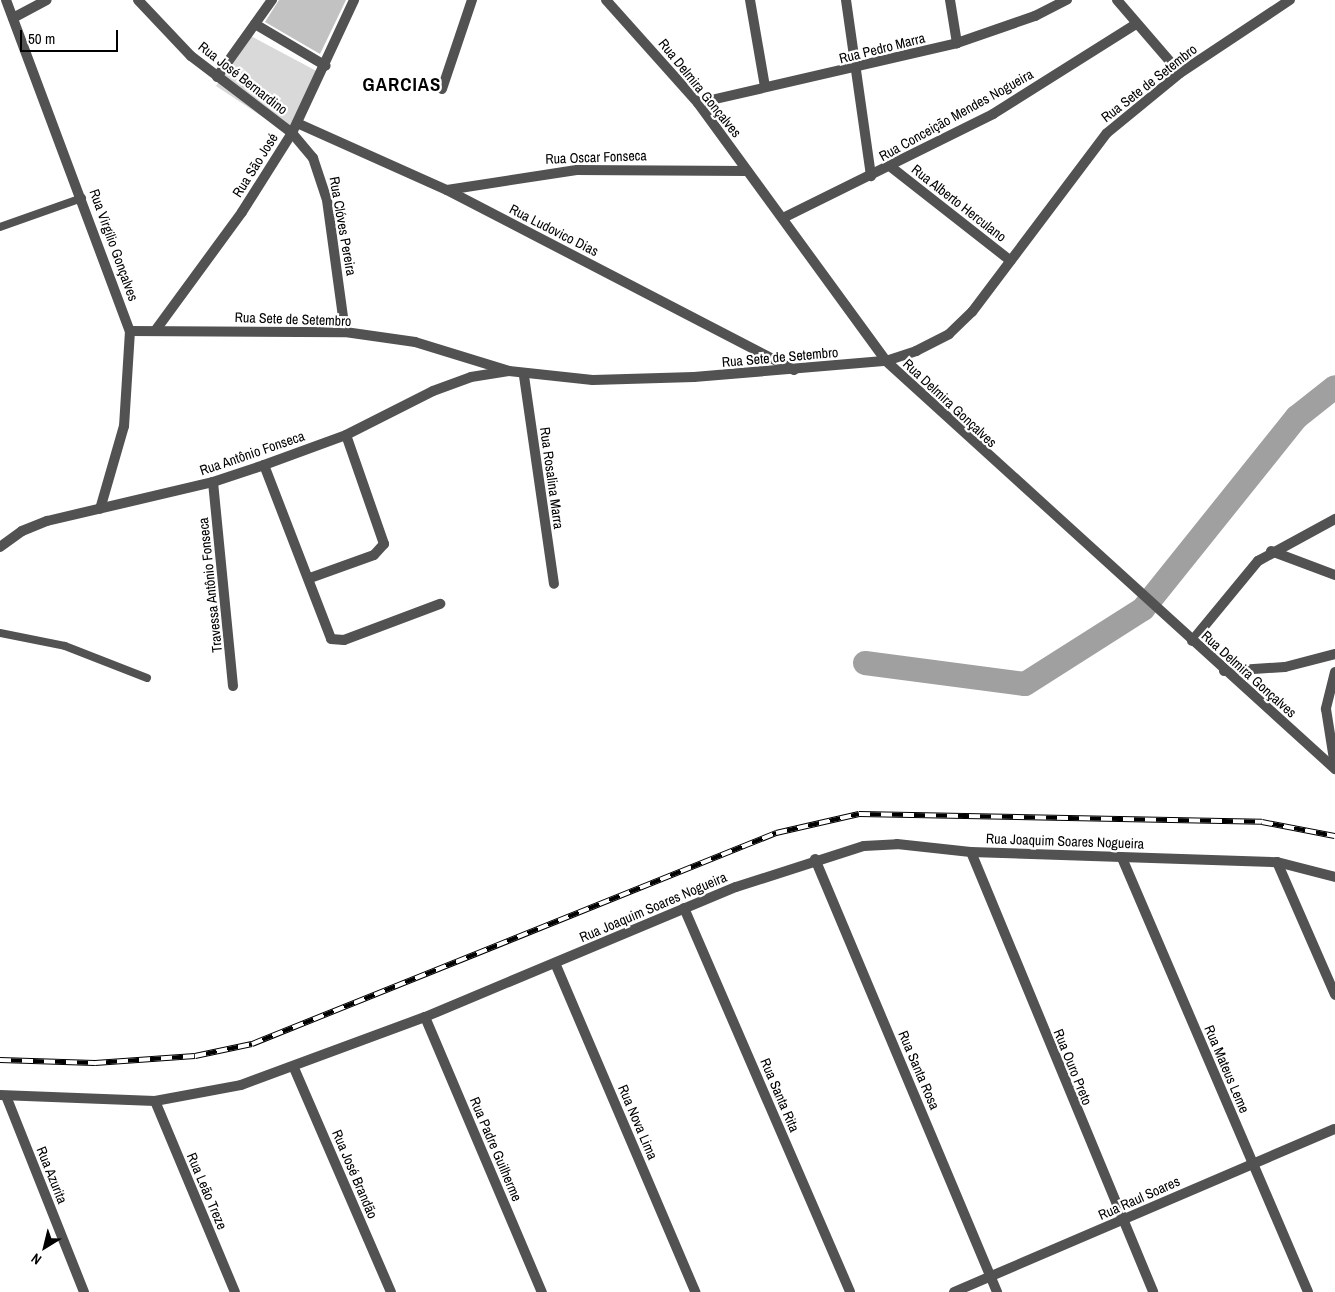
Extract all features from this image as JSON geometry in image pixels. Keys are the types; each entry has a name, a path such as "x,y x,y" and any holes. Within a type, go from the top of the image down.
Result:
{"street":[{"name":"Rua Virgílio Gonçalves","path":"6,0 82,198 130,331 124,426 100,509"},
{"path":"13,18 47,0"},
{"name":"Rua José Bernardino","path":"138,0 174,40 217,77 294,128"},
{"path":"217,77 272,0"},
{"name":"Rua São José","path":"155,331 242,212 294,128 326,66 354,0"},
{"path":"442,89 472,0"},
{"name":"Rua Delmira Gonçalves","path":"606,0 698,104 886,361 1224,671 1335,768"},
{"path":"750,0 764,87"},
{"path":"846,0 871,176"},
{"path":"950,0 957,43"},
{"name":"Rua Pedro Marra","path":"698,104 764,87 856,70 957,43 1035,16 1067,0"},
{"path":"1117,0 1180,73"},
{"name":"Rua Sete de Setembro","path":"130,331 345,332 415,342 524,376 592,380 794,370 886,361 949,334 972,312 1101,140 1180,73 1290,0"},
{"path":"255,24 326,66"},
{"name":"Rua Conceição Mendes Nogueira","path":"783,218 891,167 993,114 1136,24"},
{"name":"Rua Ludovico Dias","path":"294,128 447,190 794,370"},
{"name":"Rua Clóves Pereira","path":"294,128 324,183 345,332"},
{"name":"Rua Alberto Herculano","path":"891,167 1011,261"},
{"name":"Rua Oscar Fonseca","path":"447,190 576,170 747,171"},
{"name":"Rua Antônio Fonseca","path":"0,547 34,525 213,482 346,435 453,382 509,371"},
{"name":"Rua Rosalina Marra","path":"524,376 554,584"},
{"path":"310,578 374,555 384,544 346,435"},
{"path":"264,465 310,578 331,639 338,642 440,604"},
{"name":"Travessa Antônio Fonseca","path":"213,482 233,686"},
{"path":"1192,641 1242,578 1271,551 1335,519"},
{"path":"1271,551 1335,575"},
{"path":"1224,671 1286,667 1335,654"},
{"path":"1335,672 1326,709 1335,768"},
{"name":"Rua Joaquim Soares Nogueira","path":"3,1095 155,1101 214,1092 294,1068 425,1017 684,908 815,859 879,844 971,852 1277,862 1335,877"},
{"name":"Rua Ouro Preto","path":"971,852 1121,1221 1152,1292"},
{"name":"Rua Mateus Leme","path":"1122,858 1308,1292"},
{"name":"Rua Santa Rosa","path":"815,859 998,1292"},
{"path":"1277,862 1335,996"},
{"name":"Rua Santa Rita","path":"684,908 850,1292"},
{"name":"Rua Nova Lima","path":"555,963 695,1292"},
{"name":"Rua Padre Guilherme","path":"425,1017 542,1292"},
{"name":"Rua José Brandão","path":"294,1068 390,1292"},
{"name":"Rua Azurita","path":"3,1095 84,1292"},
{"name":"Rua Leão Treze","path":"155,1101 234,1292"},
{"name":"Rua Raul Soares","path":"954,1292 1335,1129"}],"lane":[{"path":"0,227 82,198"},
{"path":"0,633 65,646 147,678"}],"shaded area":[{"path":"249,35 322,74 290,135 216,86"}],"building":[{"path":"279,0 346,0 320,54 265,22"}],"waterway":[{"path":"865,663 1025,684 1143,609 1297,417 1335,387"}],"railway":[{"path":"0,1060 95,1063 195,1056 252,1044 776,833 859,814 1262,822 1335,836"}],"district":[{"name":"GARCIAS","path":"402,85"}]}
